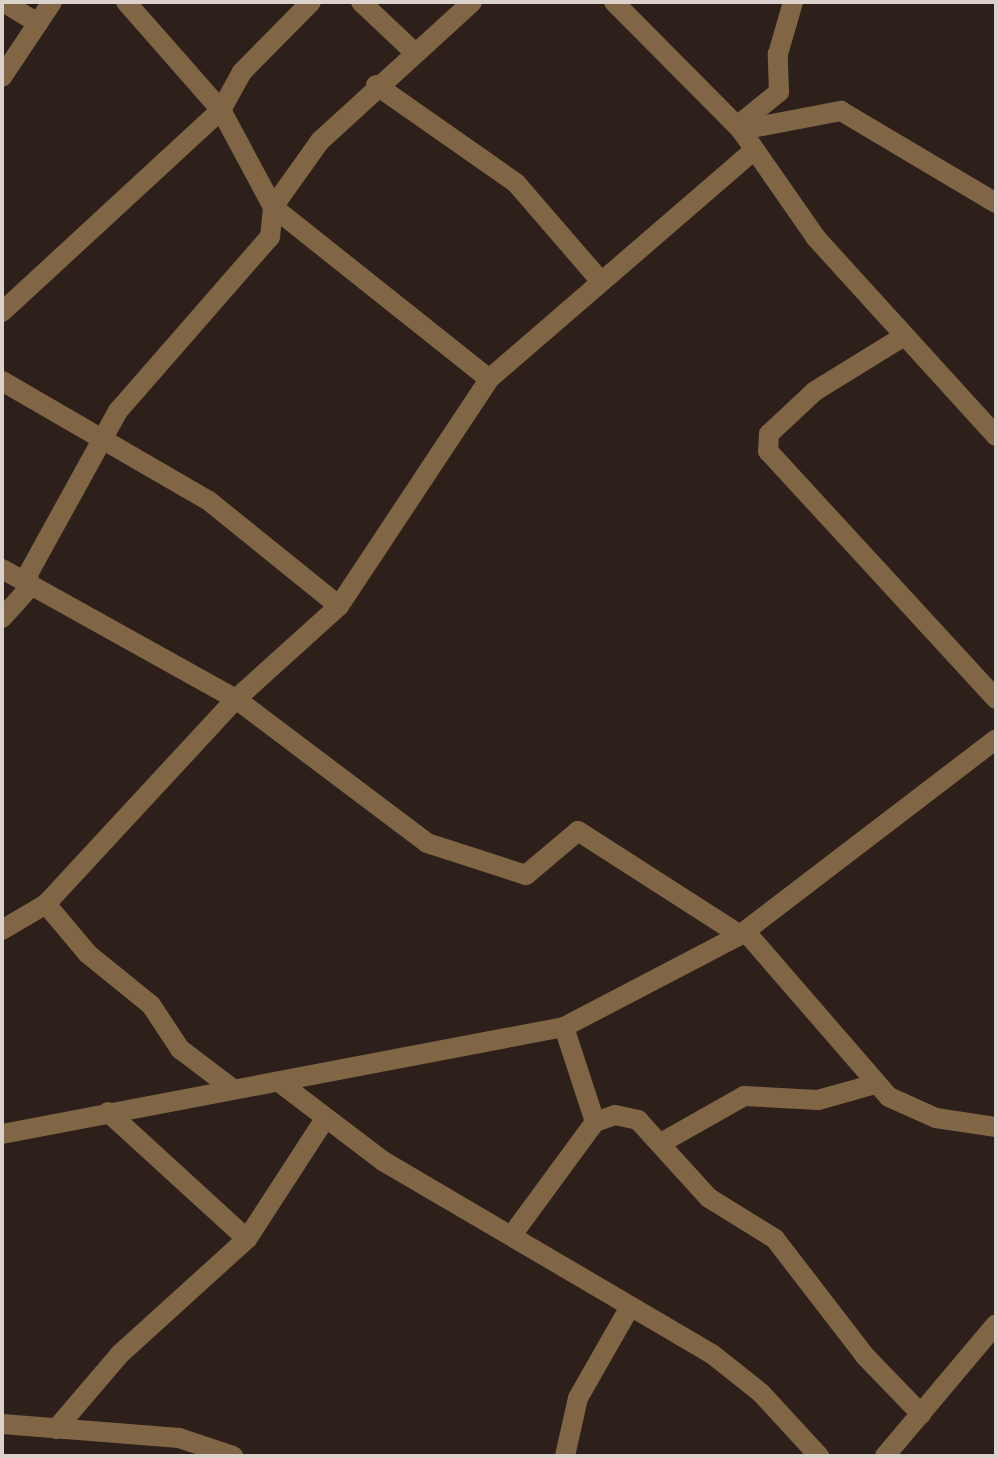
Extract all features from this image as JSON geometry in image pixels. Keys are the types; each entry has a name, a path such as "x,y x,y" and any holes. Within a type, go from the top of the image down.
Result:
{"street":[{"path":"3,2 38,23"},
{"path":"2,77 52,2"},
{"path":"126,2 221,110 273,207 489,379"},
{"path":"2,312 221,110 242,72 311,2"},
{"path":"361,2 413,51"},
{"path":"30,587 28,574 104,437 138,383 270,237 273,207 320,141 413,51 472,2"},
{"path":"614,2 739,128 901,338 996,436"},
{"path":"739,128 779,92 778,54 793,2"},
{"path":"376,85 516,183 599,279"},
{"path":"739,128 841,111 996,203"},
{"path":"2,930 46,904 236,699 339,606 489,379 599,279 690,211 754,150"},
{"path":"901,338 815,391 769,434 768,451 996,699"},
{"path":"2,381 104,437 209,501 339,606"},
{"path":"2,569 236,699 427,843 526,875 578,831 742,933 875,1084 917,1112 996,1127"},
{"path":"2,618 30,587"},
{"path":"2,1134 230,1087 283,1085 564,1027 742,933 996,739"},
{"path":"46,904 88,954 151,1005 180,1049 230,1087"},
{"path":"564,1027 595,1122"},
{"path":"661,1143 744,1096 818,1100 875,1084"},
{"path":"283,1085 325,1119 630,1307 669,1325 761,1393 819,1456"},
{"path":"108,1112 247,1239"},
{"path":"512,1235 595,1122 627,1116 661,1143 709,1198 793,1256 865,1356 921,1414"},
{"path":"56,1429 120,1354 247,1239 325,1119"},
{"path":"565,1456 578,1398 630,1307"},
{"path":"885,1456 996,1324"},
{"path":"2,1424 179,1438 233,1456"}]}
